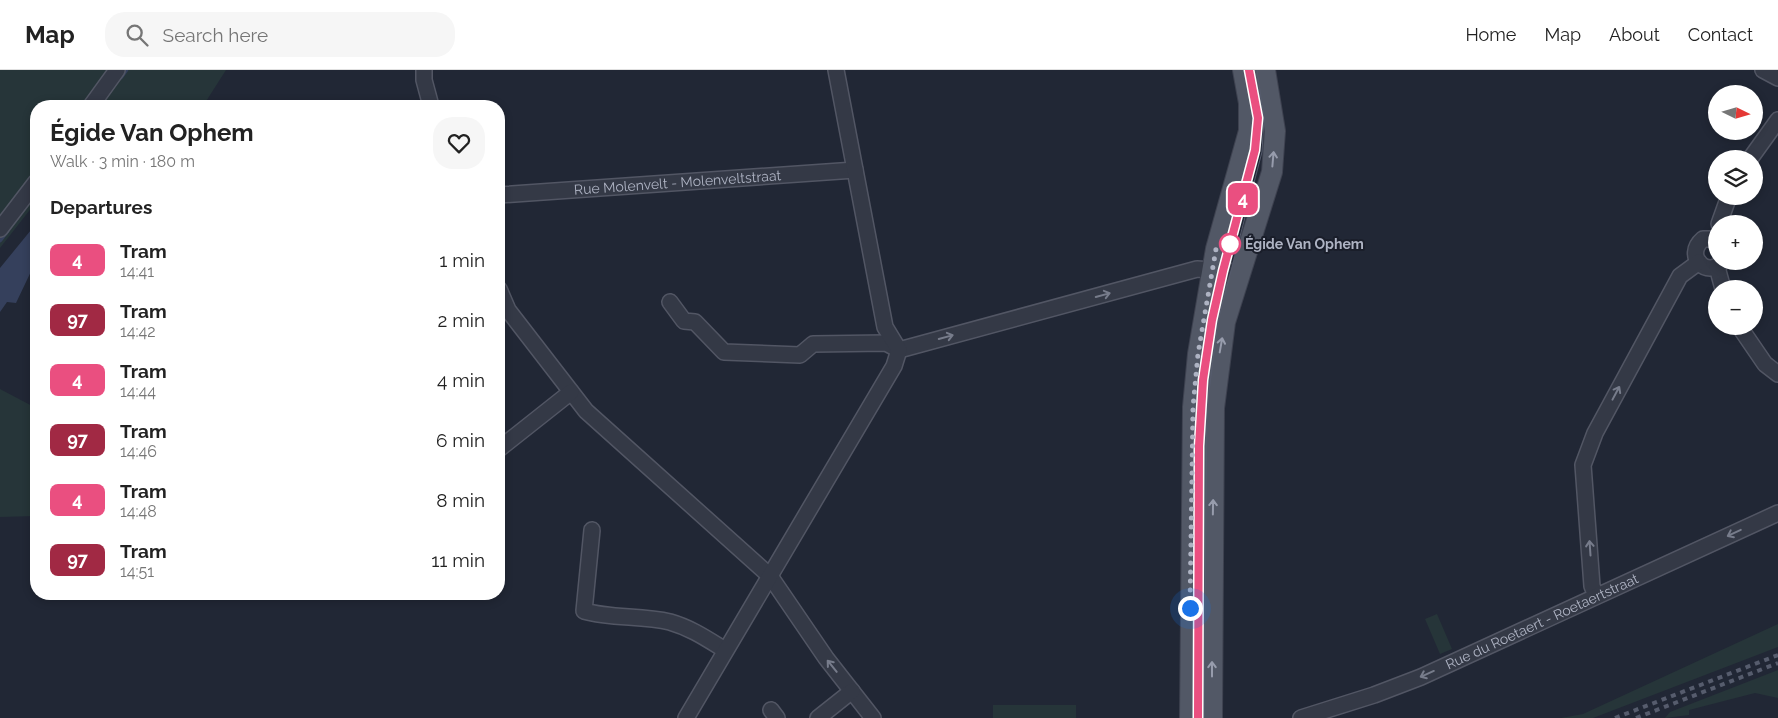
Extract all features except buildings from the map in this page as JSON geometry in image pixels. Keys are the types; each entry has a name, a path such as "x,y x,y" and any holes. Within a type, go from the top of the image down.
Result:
{"main road":[{"path":"1190,718 1193,407 1198,354 1214,270 1216,249 1249,131 1249,104 1243,70"},
{"path":"1212,718 1214,408 1225,322 1272,172 1274,131 1265,70"}],"street":[{"path":"95,100 117,70"},
{"path":"424,70 424,80 429,100"},
{"path":"686,718 894,366 899,350 885,327 836,70"},
{"path":"1763,70 1778,78"},
{"path":"1756,150 1778,120"},
{"name":"Rue Molenvelt - Molenveltstraat","path":"505,195 855,170"},
{"path":"0,229 30,190"},
{"path":"1708,239 1703,239 1699,243 1695,255 1699,262 1708,268"},
{"path":"1596,596 1592,586 1583,465 1595,433 1680,276 1699,262"},
{"path":"670,302 684,321 696,322 724,352 800,355 813,344 886,343 899,350 1197,269 1240,272"},
{"path":"505,303 508,310 586,411 770,576 826,658 872,718"},
{"path":"1744,335 1765,364 1778,374"},
{"path":"505,444 571,392"},
{"name":"Rue du Roetaert - Roetaertstraat","path":"1301,718 1374,695 1422,677 1778,513"},
{"path":"592,530 584,611 598,615 668,622 691,629 726,650"},
{"path":"818,718 852,691"}],"shaded area":[{"path":"0,70 226,70 207,100 30,100 30,210 0,248"},
{"path":"0,389 30,405 30,516 0,517"},
{"path":"1437,614 1452,649 1440,654 1425,619"},
{"path":"1778,624 1778,647 1593,718 1561,718 1583,714"},
{"path":"1778,670 1778,698 1755,693 1689,710 1689,715 1665,718 1670,712"},
{"path":"993,705 1076,705 1076,718 993,718"}],"water":[{"path":"30,231 30,274 16,303 7,302 0,312 0,268"}],"waterway":[{"path":"121,77 126,70"},
{"path":"0,240 7,231"}],"tram line":[{"name":"4","path":"1198,718 1199,446 1203,380 1212,320 1223,271 1255,150 1258,118 1249,70"},
{"path":"1204,718 1207,408 1218,321 1262,152 1264,118 1257,70"}],"railway":[{"path":"1615,718 1778,655"},
{"path":"1636,718 1778,663"}],"place":[{"name":"Égide Van Ophem","path":"1230,244"}],"route":[{"path":"1190,608 1193,407 1196,372 1216,249 1230,244"}]}
